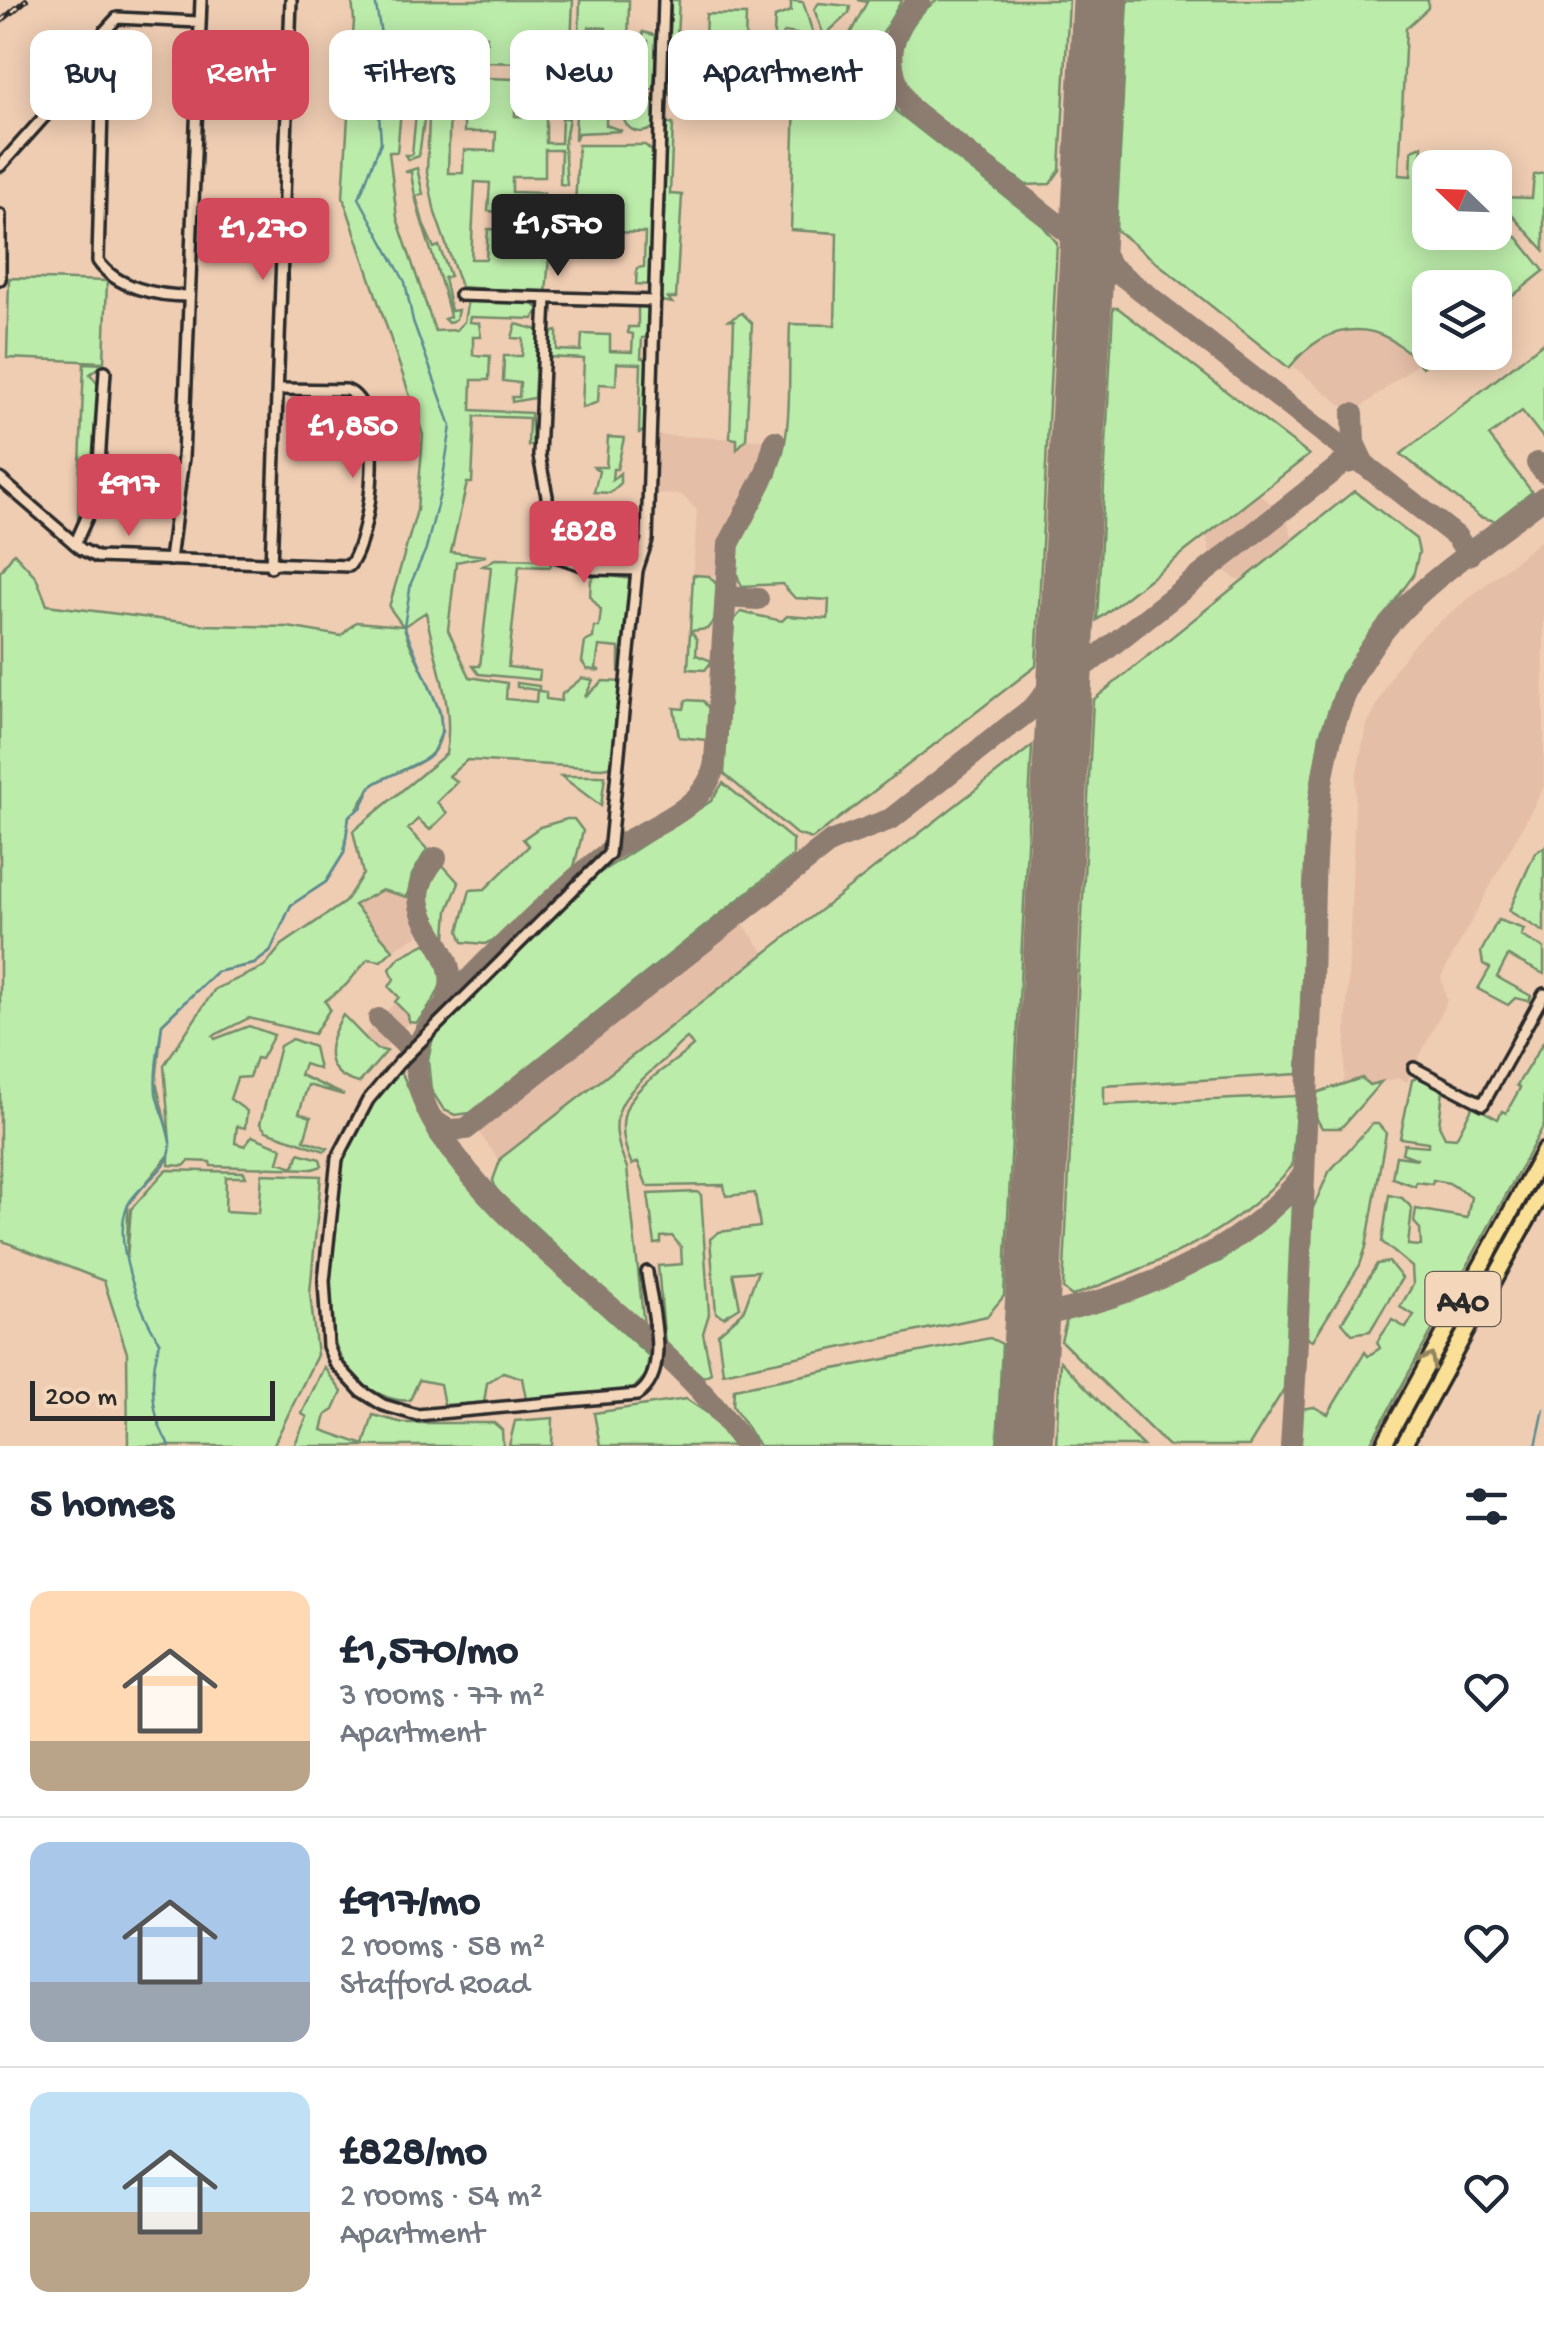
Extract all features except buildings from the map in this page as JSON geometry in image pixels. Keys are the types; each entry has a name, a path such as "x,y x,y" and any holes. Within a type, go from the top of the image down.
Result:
{"highway":[{"name":"A40","path":"1382,1446 1544,1151"},
{"name":"A40","path":"1403,1446 1544,1189"}],"street":[{"path":"170,560 183,458 201,0"},
{"path":"271,566 292,0"},
{"path":"647,1272 656,1366 648,1388 637,1395 417,1415 383,1405 360,1390 336,1364 328,1346 324,1281 332,1197 338,1159 353,1126 398,1064 610,852 637,570 647,540 664,0"},
{"path":"105,30 111,20 198,22"},
{"path":"0,166 41,120"},
{"path":"103,120 98,261 107,272 152,294 188,296"},
{"path":"0,215 0,279"},
{"path":"460,295 655,301"},
{"path":"546,298 539,456 547,496 546,548 553,555 594,569 637,570"},
{"path":"76,544 96,494 105,371"},
{"path":"0,478 76,544 97,557 349,566 359,550 372,484 371,446 354,393 279,389"},
{"path":"1414,1068 1483,1104 1544,994"}],"shaded area":[{"path":"1353,330 1388,337 1412,358 1412,368 1353,414 1291,365 1313,342"},
{"path":"656,435 784,441 772,480 746,526 738,551 737,577 693,575 697,510 682,495 654,494"},
{"path":"1259,494 1286,515 1293,540 1242,580 1236,579 1212,562 1206,536"},
{"path":"1544,538 1544,787 1441,977 1447,1001 1407,1082 1399,1078 1369,1085 1362,1078 1344,1084 1356,777 1366,727 1395,669 1418,639"},
{"path":"382,890 418,901 428,929 393,950 354,905"},
{"path":"729,906 765,953 500,1161 465,1114"},
{"path":"395,1002 408,1015 409,1022 384,1049 376,1049 363,1037"}],"green space":[{"path":"352,0 573,0 572,30 510,30 510,63 490,62 490,30 353,30"},
{"path":"580,0 629,0 628,30 579,30"},
{"path":"671,0 679,0 677,30 670,30"},
{"path":"784,0 803,2 812,30 774,30 775,17 791,11 791,1"},
{"path":"857,0 902,0 884,30 852,30 867,2"},
{"path":"937,0 1069,0 1060,170 1050,184 1026,185 910,93 901,67 904,42 918,18"},
{"path":"1128,0 1428,0 1428,8 1406,28 1399,175 1411,176 1412,150 1412,250 1512,250 1512,237 1517,237 1544,271 1512,296 1512,270 1412,270 1412,357 1390,339 1355,330 1321,340 1289,368 1116,230"},
{"path":"819,3 850,6 849,13 831,30 822,30 814,9"},
{"path":"706,14 746,15 746,30 705,30"},
{"path":"648,33 658,36 654,89 648,90"},
{"path":"490,78 510,79 510,120 546,120 546,143 561,143 562,120 569,120 564,145 567,185 560,184 561,150 545,150 545,177 512,177 512,192 544,193 546,233 551,234 546,293 461,287 435,213 427,173 429,120 450,120 448,173 463,173 464,150 495,151 496,132 464,132 464,120 490,120","holes":["475,182 490,183 488,211 520,213 519,230 488,229 486,259 471,259"]},
{"path":"648,97 658,107 658,121 648,131 634,131 624,121 648,120"},
{"path":"896,110 1043,226 1057,243 1036,666 812,839 796,834 724,774 734,620 741,612 782,621 787,616 828,619 829,600 795,598 782,584 742,586 736,571 740,540 783,450 788,415 790,324 835,325 837,233 791,230 794,120 896,120"},
{"path":"348,120 400,120 397,152 389,152 397,218 435,331 456,330 464,322 468,299 531,302 539,309 533,319 470,317 469,322 479,323 481,337 473,337 473,355 490,356 489,380 472,380 471,410 531,413 533,444 528,446 529,418 475,416 472,483 467,483 451,552 486,556 456,562 448,630 470,677 507,683 506,699 536,702 537,690 517,687 517,683 539,686 539,691 546,692 546,699 561,701 562,694 582,678 593,680 585,697 603,681 622,682 616,759 609,767 601,768 467,760 449,776 457,782 437,802 447,813 430,830 418,819 408,829 427,849 412,875 407,897 382,890 354,905 393,950 381,961 368,959 346,985 325,1001 330,1009 314,1034 249,1018 213,1036 215,1039 249,1026 274,1035 261,1059 256,1058 249,1077 237,1078 230,1099 247,1111 245,1128 237,1126 235,1143 245,1146 252,1136 282,1148 278,1162 294,1167 299,1153 320,1159 322,1166 313,1169 211,1166 210,1162 189,1161 184,1166 169,1165 169,1155 128,1205 127,1258 131,1209 166,1170 244,1172 246,1177 226,1177 225,1211 259,1213 262,1174 321,1176 310,1293 317,1355 273,1446 128,1446 127,1353 104,1281 0,1240 0,572 14,553 36,577 47,605 206,625 288,627 341,636 356,622 403,626 389,607 417,510 423,435 343,197","holes":["426,612 446,700 446,754 353,831 363,874 345,902 282,945 264,967 215,989 164,1065 170,1142 156,1082 162,1024 216,972 254,964 270,952 291,905 326,882 344,853 349,816 369,790 422,761 438,744 439,711 404,626"]},
{"path":"415,120 424,120 419,156 408,160 405,155 412,155"},
{"path":"576,120 606,120 606,125 622,131 578,133 575,140"},
{"path":"667,124 673,124 670,194 682,195 676,298 668,298 672,303 661,301"},
{"path":"578,145 645,145 652,151 651,285 636,284 637,268 644,267 645,233 574,231"},
{"path":"417,168 423,194 416,196 424,226 434,248 439,246 450,276 444,278 451,311 458,310 456,319 448,323 444,319 450,317 446,298 418,209 411,172 405,172"},
{"path":"1544,173 1544,250 1512,215 1512,197 1532,198 1534,175"},
{"path":"9,278 107,281 104,362 7,358"},
{"path":"638,306 646,306 651,313 650,337 642,338 641,358 649,359 647,430 639,433 641,364 617,363 616,385 599,384 598,402 582,408 584,359 548,357 549,333 557,331 557,350 581,351 582,334 610,335 610,351 632,352 633,334 628,333 628,327 638,327"},
{"path":"1113,308 1309,455 1097,620"},
{"path":"742,313 752,323 746,439 737,449 737,439 730,438 734,321 729,320"},
{"path":"516,324 538,330 534,398 512,402 512,397 519,397 520,383 503,381 504,356 522,356 523,339 512,338"},
{"path":"1544,342 1544,439 1522,411 1489,436 1532,492 1495,521 1480,517 1401,454"},
{"path":"84,363 104,364 90,374 101,388 92,499 78,517"},
{"path":"608,437 624,438 612,480 620,473 620,484 610,493 594,492 599,471 594,467 606,467"},
{"path":"1354,491 1416,539 1419,552 1413,576 1341,675 1320,735 1310,796 1298,1074 1104,1086 1104,1105 1297,1096 1292,1166 1244,1211 1191,1245 1072,1296 1063,1289 1093,700"},
{"path":"495,559 552,560 550,567 519,566 508,667 540,671 539,680 479,674 473,666 480,666 491,567 483,566"},
{"path":"597,574 631,579 619,672 619,648 599,646 596,668 600,671 587,669 582,662 585,642 593,638 594,627 599,627 601,610 590,596 591,580"},
{"path":"693,575 709,576 717,585 715,619 707,629 691,631 697,640 696,655 712,661 705,670 688,669"},
{"path":"686,700 703,701 710,710 707,740 679,737 674,708 684,709"},
{"path":"1032,746 1004,1296 987,1316 723,1373 718,1334 743,1312 758,1271 733,1273 740,1307 724,1317 716,1313 710,1239 719,1232 760,1227 755,1193 726,1196 724,1185 647,1186 638,1162 632,1165 624,1142 627,1107 647,1082 693,1046 687,1038 628,1094 617,1118 627,1168 644,1326 496,1190 493,1180 501,1158"},
{"path":"561,776 605,776 601,806"},
{"path":"723,783 793,840 793,856 470,1113 455,1115 444,1110 431,1090 428,1060 434,1033 587,881 711,801"},
{"path":"574,819 583,831 574,867 502,936 485,944 463,942 459,931 470,890 485,889 529,846 523,839 540,827"},
{"path":"1544,847 1544,932 1509,911 1535,853"},
{"path":"440,862 459,883 448,910 446,937 428,901 430,882"},
{"path":"1498,920 1524,929 1521,936 1544,948 1544,974 1508,956 1497,977 1531,996 1529,1001 1515,998 1508,1005 1478,989 1490,968 1483,964 1481,952"},
{"path":"425,944 441,962 441,983 416,1023 409,1022 408,1015 395,1002 399,997 389,987 394,979 390,969 400,957"},
{"path":"343,1015 376,1049 387,1051 359,1083 337,1072 332,1064 330,1046"},
{"path":"292,1039 314,1047 319,1069 304,1064 300,1075 344,1095 308,1085 299,1113 311,1117 304,1140 328,1148 325,1151 266,1131 260,1124 280,1046"},
{"path":"1544,1041 1544,1125 1369,1446 1299,1446 1300,1409 1314,1407 1328,1414 1365,1352 1368,1356 1380,1348 1377,1342 1392,1320 1406,1328 1414,1315 1400,1307 1413,1285 1412,1267 1382,1242 1389,1195 1402,1198 1412,1208 1408,1245 1421,1246 1420,1229 1414,1222 1416,1209 1467,1218 1471,1197 1449,1183 1433,1180 1432,1184 1416,1182 1415,1186 1392,1178 1396,1156 1418,1159 1402,1153 1404,1144 1428,1146 1428,1142 1400,1138 1412,1080 1419,1077 1443,1090 1439,1125 1445,1137 1456,1138 1473,1106 1498,1119 1502,1111 1506,1113 1520,1088 1517,1085"},
{"path":"400,1069 431,1138 489,1210 649,1356 646,1375 633,1389 526,1399 522,1378 503,1372 487,1383 484,1403 444,1405 440,1384 419,1380 410,1400 396,1400 355,1377 343,1360 330,1319 330,1273 341,1169 360,1124"},
{"path":"1362,1078 1369,1085 1381,1082 1341,1128 1322,1128 1315,1116 1316,1093"},
{"path":"1372,1124 1378,1124 1386,1133 1366,1247 1360,1265 1313,1340 1304,1336 1312,1210 1329,1172"},
{"path":"648,1194 701,1195 709,1314 703,1333 711,1373 703,1377 665,1344 658,1266 682,1264 681,1247 672,1236 661,1237 661,1243 655,1244"},
{"path":"1292,1203 1284,1389 1249,1446 1168,1446 1061,1341 1067,1318 1221,1261"},
{"path":"1389,1262 1402,1278 1370,1331 1352,1334 1342,1322 1377,1264"},
{"path":"990,1338 1002,1344 997,1446 759,1446 733,1406 734,1389"},
{"path":"1060,1361 1143,1446 1056,1446"},
{"path":"324,1367 342,1392 334,1410 326,1415 322,1430 364,1445 373,1415 403,1423 494,1423 502,1430 503,1446 294,1446 307,1417 302,1414"},
{"path":"686,1399 718,1420 736,1446 600,1446 594,1413"},
{"path":"553,1418 552,1446 509,1446 515,1421"}],"waterway":[{"path":"170,1446 158,1422 153,1395 160,1342 130,1276 123,1237 128,1205 163,1166 170,1152 170,1138 156,1093 162,1024 216,972 254,964 270,952 291,905 326,882 344,853 349,816 361,808 372,785 431,756 442,732 440,712 404,626 411,583 426,549 441,490 451,426 413,321 405,282 359,198 381,142 378,100 385,57 375,0"},
{"path":"1536,1446 1544,1409"}],"taxiway":[{"path":"920,0 900,25 892,52 896,80 910,108 1078,240 1087,266"},
{"path":"1090,193 1091,232 1110,266 1456,536 1469,555"},
{"path":"1085,306 1087,287 1096,276 1117,273"},
{"path":"1353,414 1354,443 1362,460"},
{"path":"745,1446 679,1368 489,1196 431,1118 420,1090 417,1061 419,1045 428,1028 504,944 610,851 689,805 710,778 715,761 729,544 766,473 775,441"},
{"path":"1067,645 1072,659 1089,663 1342,464 1356,461 1367,466"},
{"path":"1537,463 1544,472"},
{"path":"1291,1446 1317,823 1333,732 1347,690 1385,629 1427,587 1544,497"},
{"path":"726,597 758,599"},
{"path":"433,1120 448,1130 466,1129 832,841 891,819 1035,706 1058,676 1068,631"},
{"path":"1065,709 1067,688 1079,671"},
{"path":"436,858 423,880 419,898 423,915 448,964 451,982 446,1004"},
{"path":"379,1019 409,1048 416,1069"},
{"path":"1033,1287 1041,1304 1057,1312 1159,1279 1224,1245 1280,1201 1303,1175"}],"runway":[{"path":"1025,1446 1100,0"}],"railway":[{"path":"0,22 26,0"}]}
